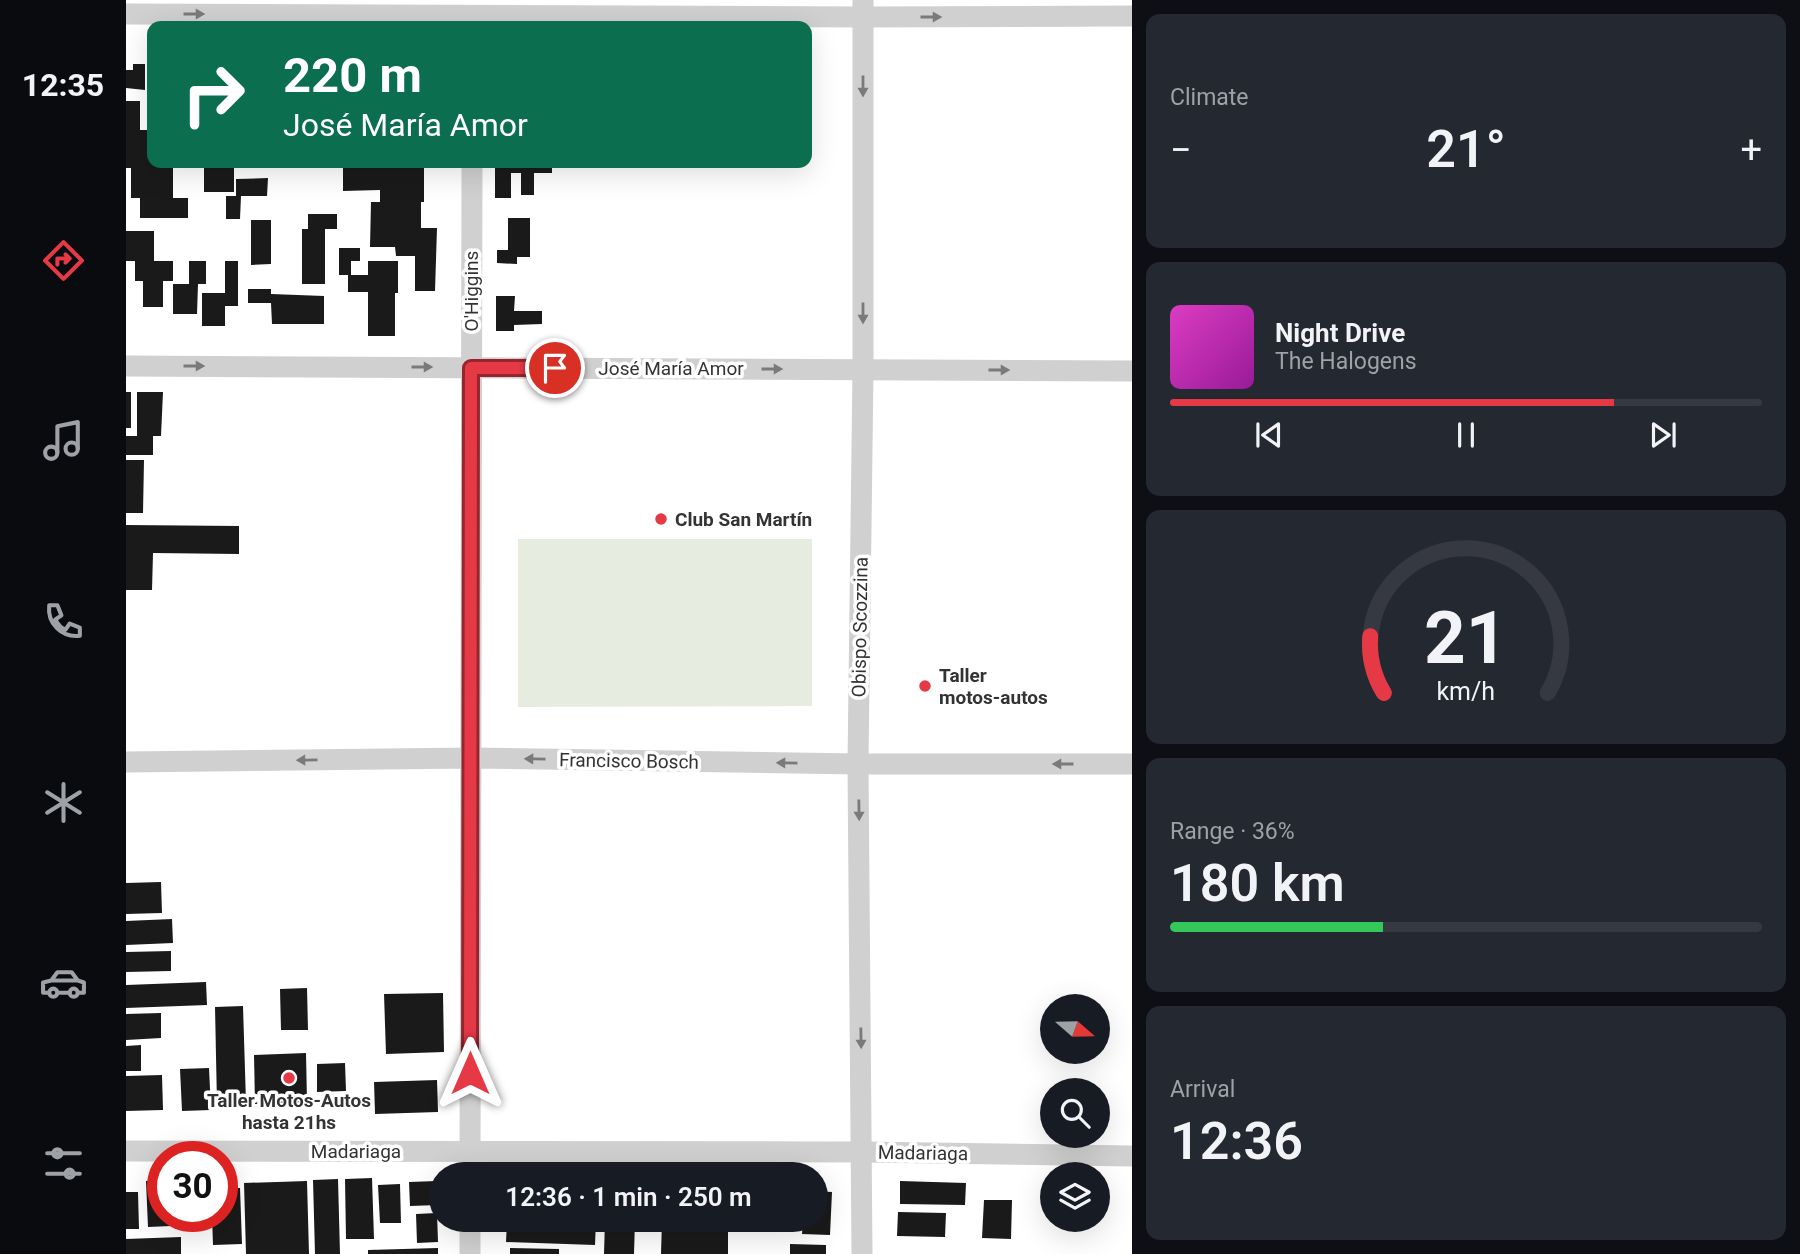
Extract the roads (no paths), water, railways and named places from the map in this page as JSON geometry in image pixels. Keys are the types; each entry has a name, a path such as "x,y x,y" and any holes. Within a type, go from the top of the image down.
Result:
{"street":[{"path":"126,14 863,9 1132,16"},
{"name":"Obispo Scozzina","path":"862,1254 858,764 863,369 863,9"},
{"name":"O'Higgins","path":"470,1162 471,168"},
{"name":"José María Amor","path":"126,366 1132,371"},
{"name":"Francisco Bosch","path":"126,762 471,758 858,764 1132,764"},
{"name":"Madariaga","path":"126,1151 863,1152 1132,1156"},
{"path":"470,1232 470,1254"}],"place":[{"name":"Club San Martín","path":"661,519"},
{"name":"Taller motos-autos","path":"925,686"},
{"name":"Taller Motos-Autos hasta 21hs","path":"289,1078"}]}
